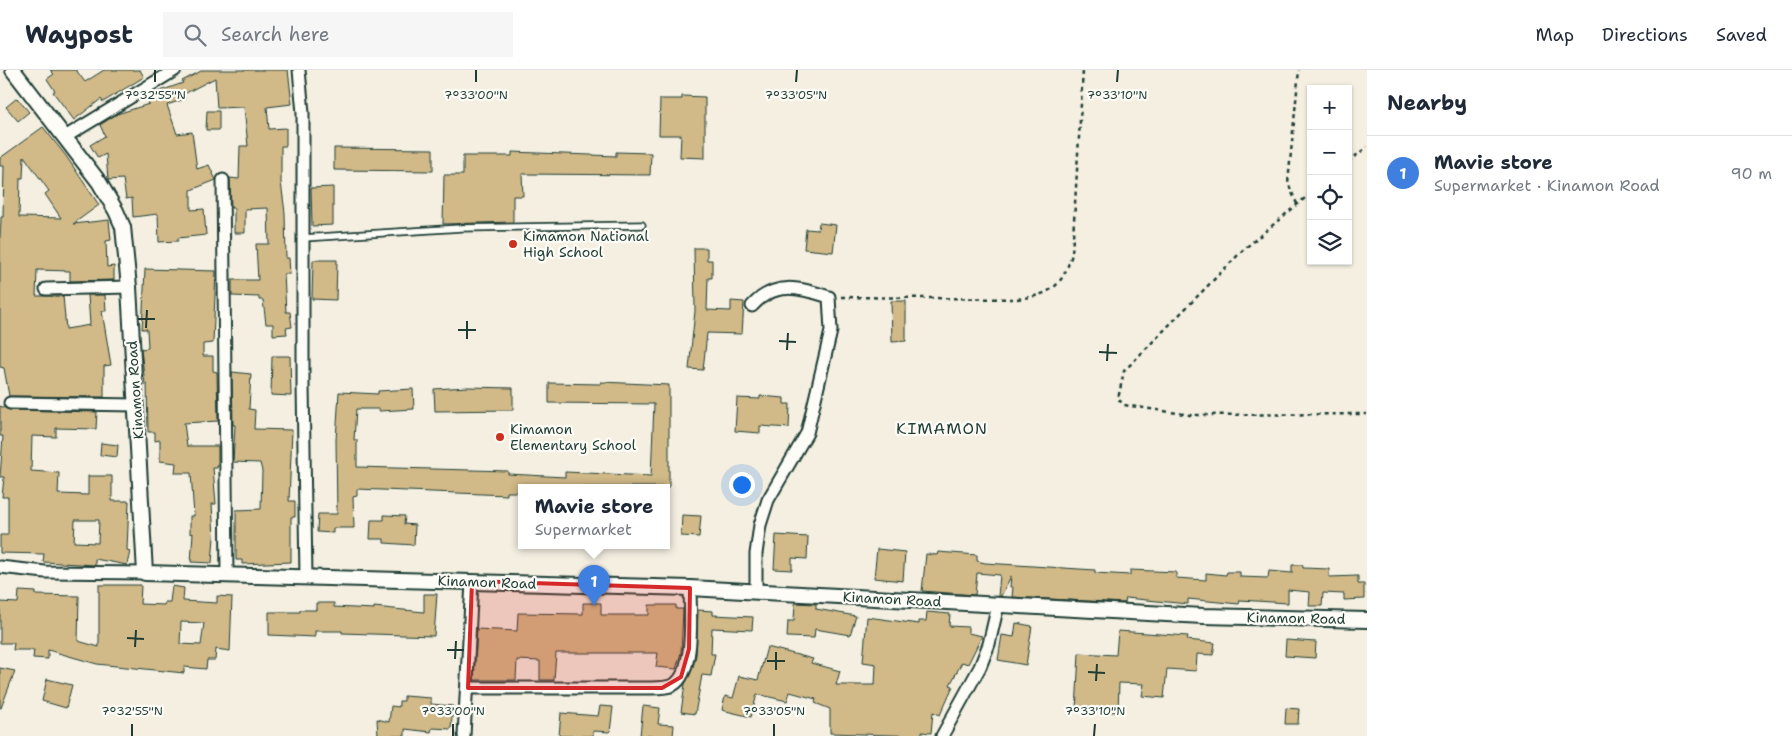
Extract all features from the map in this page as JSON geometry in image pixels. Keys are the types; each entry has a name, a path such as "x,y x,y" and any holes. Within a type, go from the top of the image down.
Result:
{"street":[{"name":"Kinamon Road","path":"13,70 116,210 123,227 129,287 145,573 690,588 1203,616 1367,620"},
{"path":"64,137 175,70"},
{"path":"299,70 303,113 306,578"},
{"path":"223,180 227,575"},
{"path":"46,288 129,287"},
{"path":"752,306 762,296 779,289 796,288 829,297 831,331 806,433 768,500 760,525 756,554 756,592"},
{"path":"10,403 136,405"},
{"path":"0,567 45,572 145,573"},
{"path":"464,736 468,688 472,581"},
{"path":"468,688 623,689 662,688 674,684 681,676 687,664 690,588"},
{"path":"942,736 980,667 989,644 998,605"}],"lane":[{"path":"303,238 461,228 642,226"}],"path":[{"path":"829,297 1017,299 1036,297 1055,286 1066,275 1072,254 1083,70"},
{"path":"1297,204 1288,183 1300,70"},
{"path":"1352,159 1367,147"},
{"path":"1307,196 1243,250 1124,371 1118,399 1124,405 1190,415 1367,414"}],"highlighted area":[{"path":"472,581 690,588 689,649 681,677 662,688 468,688"}],"building":[{"path":"50,70 76,70 85,82 104,70 140,70 144,77 103,102 101,99 74,120 53,92 55,91 47,79 54,74"},
{"path":"203,70 288,70 292,104 267,107 269,129 286,128 286,146 281,146 281,182 285,213 286,258 289,258 290,274 284,274 286,312 290,312 292,327 286,328 287,334 273,335 273,324 266,324 263,300 259,300 259,297 232,296 232,280 258,280 256,244 269,244 268,208 245,209 245,233 234,233 234,208 231,208 230,178 239,179 240,146 248,146 244,107 217,108 215,78 184,94 185,99 167,105 177,134 192,132 197,169 209,165 216,180 191,190 191,210 204,209 206,235 178,238 178,241 159,242 158,214 133,217 132,198 126,199 123,179 108,180 106,154 98,158 90,145 105,136 100,125 117,114 149,104 146,96 183,83 182,81"},
{"path":"682,96 705,97 705,158 680,157 681,135 659,135 660,99 682,99"},
{"path":"17,98 29,112 18,121 6,107"},
{"path":"207,111 219,111 219,130 206,130"},
{"path":"43,127 66,156 99,205 73,224 109,220 111,240 106,241 107,267 114,266 114,280 70,281 70,271 37,270 36,296 63,296 66,329 90,325 88,295 105,295 106,311 102,311 111,365 104,366 104,397 9,396 4,368 0,367 0,239 1,217 3,217 4,166 0,166 0,158","holes":["24,156 49,191 45,194 61,218 19,217 20,178 23,178"]},
{"path":"334,148 433,149 433,171 334,170"},
{"path":"512,152 616,156 616,152 651,153 650,175 522,174 523,196 513,196 513,222 443,224 444,175 463,175 463,156 512,156"},
{"path":"333,187 333,225 312,226 311,188"},
{"path":"819,223 836,225 833,252 804,249 806,229 818,230"},
{"path":"694,248 707,248 707,260 712,260 712,278 708,278 707,310 731,311 731,301 744,302 742,334 707,333 703,370 689,369 695,311"},
{"path":"313,260 337,260 336,300 312,299"},
{"path":"145,269 216,271 213,343 203,344 203,356 213,356 213,371 217,372 218,421 184,423 187,446 218,446 217,468 213,468 216,504 212,504 214,537 212,563 191,562 193,533 190,534 190,516 194,516 191,473 175,473 176,463 160,461 160,440 155,441 155,432 148,432 147,384 145,385 141,349 148,348 147,329 142,329"},
{"path":"891,301 906,301 906,341 892,342"},
{"path":"272,356 290,356 291,396 271,395"},
{"path":"232,372 251,374 249,409 255,410 254,429 292,430 289,501 295,501 295,517 291,517 291,562 242,564 242,560 236,560 236,510 261,509 262,471 260,463 233,462 235,425 233,425"},
{"path":"601,382 669,385 669,484 518,484 518,492 507,492 507,495 357,489 357,496 353,497 354,528 333,528 333,533 317,532 318,514 337,514 336,440 339,392 378,394 378,391 413,389 414,409 379,411 379,409 356,409 354,440 357,440 357,467 508,471 508,474 565,477 565,472 651,476 654,404 549,403 549,383 601,384"},
{"path":"468,387 513,388 513,410 435,411 434,389"},
{"path":"760,396 784,398 784,404 790,404 789,428 760,426 760,433 735,431 737,398 760,399"},
{"path":"0,406 10,410 97,412 96,429 56,428 56,437 32,436 31,471 59,473 58,494 88,495 88,476 112,476 112,501 129,501 127,550 130,551 127,565 95,559 95,565 43,562 44,554 0,553 0,535 8,535 8,497 2,497 4,477 0,477 3,436 0,436","holes":["75,520 99,520 98,543 74,542"]},
{"path":"101,443 118,445 117,457 100,455"},
{"path":"384,515 405,516 404,524 415,525 414,545 384,543 384,539 370,539 371,520 384,520"},
{"path":"682,515 701,516 699,537 681,536"},
{"path":"776,535 808,537 807,559 792,558 792,570 774,569"},
{"path":"877,549 905,552 903,581 874,578"},
{"path":"938,552 977,555 977,561 985,563 1095,570 1095,573 1130,575 1130,570 1176,572 1176,578 1206,580 1206,573 1226,575 1227,572 1240,572 1240,577 1268,578 1269,571 1292,573 1292,565 1303,565 1303,568 1329,569 1329,577 1358,576 1358,584 1364,584 1364,599 1344,600 1344,594 1323,593 1322,606 1309,606 1310,592 1288,590 1288,603 1240,600 1239,604 1188,599 1188,604 1126,598 1125,603 1012,597 1013,587 1010,587 1011,576 1001,596 998,596 1000,575 977,573 975,595 922,591 926,554 937,555"},
{"path":"99,585 141,585 140,604 164,605 165,602 170,602 172,586 184,588 183,601 217,603 217,596 232,597 230,651 216,649 215,660 207,660 206,669 184,667 184,673 97,664 48,650 48,659 33,658 34,650 13,650 14,643 0,643 0,602 18,603 19,591 36,592 36,595 79,596 78,641 99,647","holes":["181,622 204,623 201,645 180,644"]},
{"path":"424,594 437,594 434,636 342,633 342,631 315,631 315,637 269,635 269,612 316,610 316,603 334,603 334,607 374,609 374,607 424,612"},
{"path":"583,603 601,603 601,615 649,615 649,605 676,605 676,609 683,609 681,653 676,669 656,667 658,653 556,653 554,680 540,680 540,661 517,660 516,680 474,680 477,629 517,631 518,613 583,614"},
{"path":"795,603 816,604 816,609 856,616 850,635 815,629 814,638 787,637 788,621 794,621"},
{"path":"698,610 713,611 713,615 753,617 752,630 712,628 711,654 715,654 711,676 702,675 695,714 681,712 685,684 692,670 696,655"},
{"path":"927,612 950,614 949,626 968,627 968,633 982,636 968,664 962,662 950,685 953,686 940,715 933,712 931,733 922,732 922,736 830,733 830,709 815,703 816,699 790,692 787,701 757,694 751,717 722,710 725,696 733,698 739,676 758,680 767,647 813,659 811,663 840,671 836,685 875,685 876,664 863,662 867,617 919,624 919,621 926,621"},
{"path":"1016,623 1032,626 1026,665 998,660 1002,635 1014,637"},
{"path":"1118,631 1188,636 1187,640 1215,643 1213,655 1197,654 1196,671 1167,669 1164,698 1142,696 1144,684 1119,683 1118,712 1076,711 1079,653 1116,655"},
{"path":"1286,640 1316,642 1315,658 1285,656"},
{"path":"0,668 15,671 1,708 0,708"},
{"path":"47,679 72,685 66,708 42,701"},
{"path":"404,696 431,698 431,704 453,706 451,729 432,728 431,732 405,729 405,736 378,736 377,719 389,722 391,706 399,707 399,701 404,701"},
{"path":"600,706 613,707 610,732 593,731 593,736 559,736 561,713 598,716"},
{"path":"643,706 660,708 658,724 674,725 673,736 640,736"},
{"path":"1286,708 1299,709 1298,724 1285,724"}],"place":[{"name":"Kimamon National High School","path":"513,244"},
{"name":"Kimamon Elementary School","path":"500,437"},
{"name":"Mavie store","path":"594,606"}],"district":[{"name":"KIMAMON","path":"942,428"}]}
